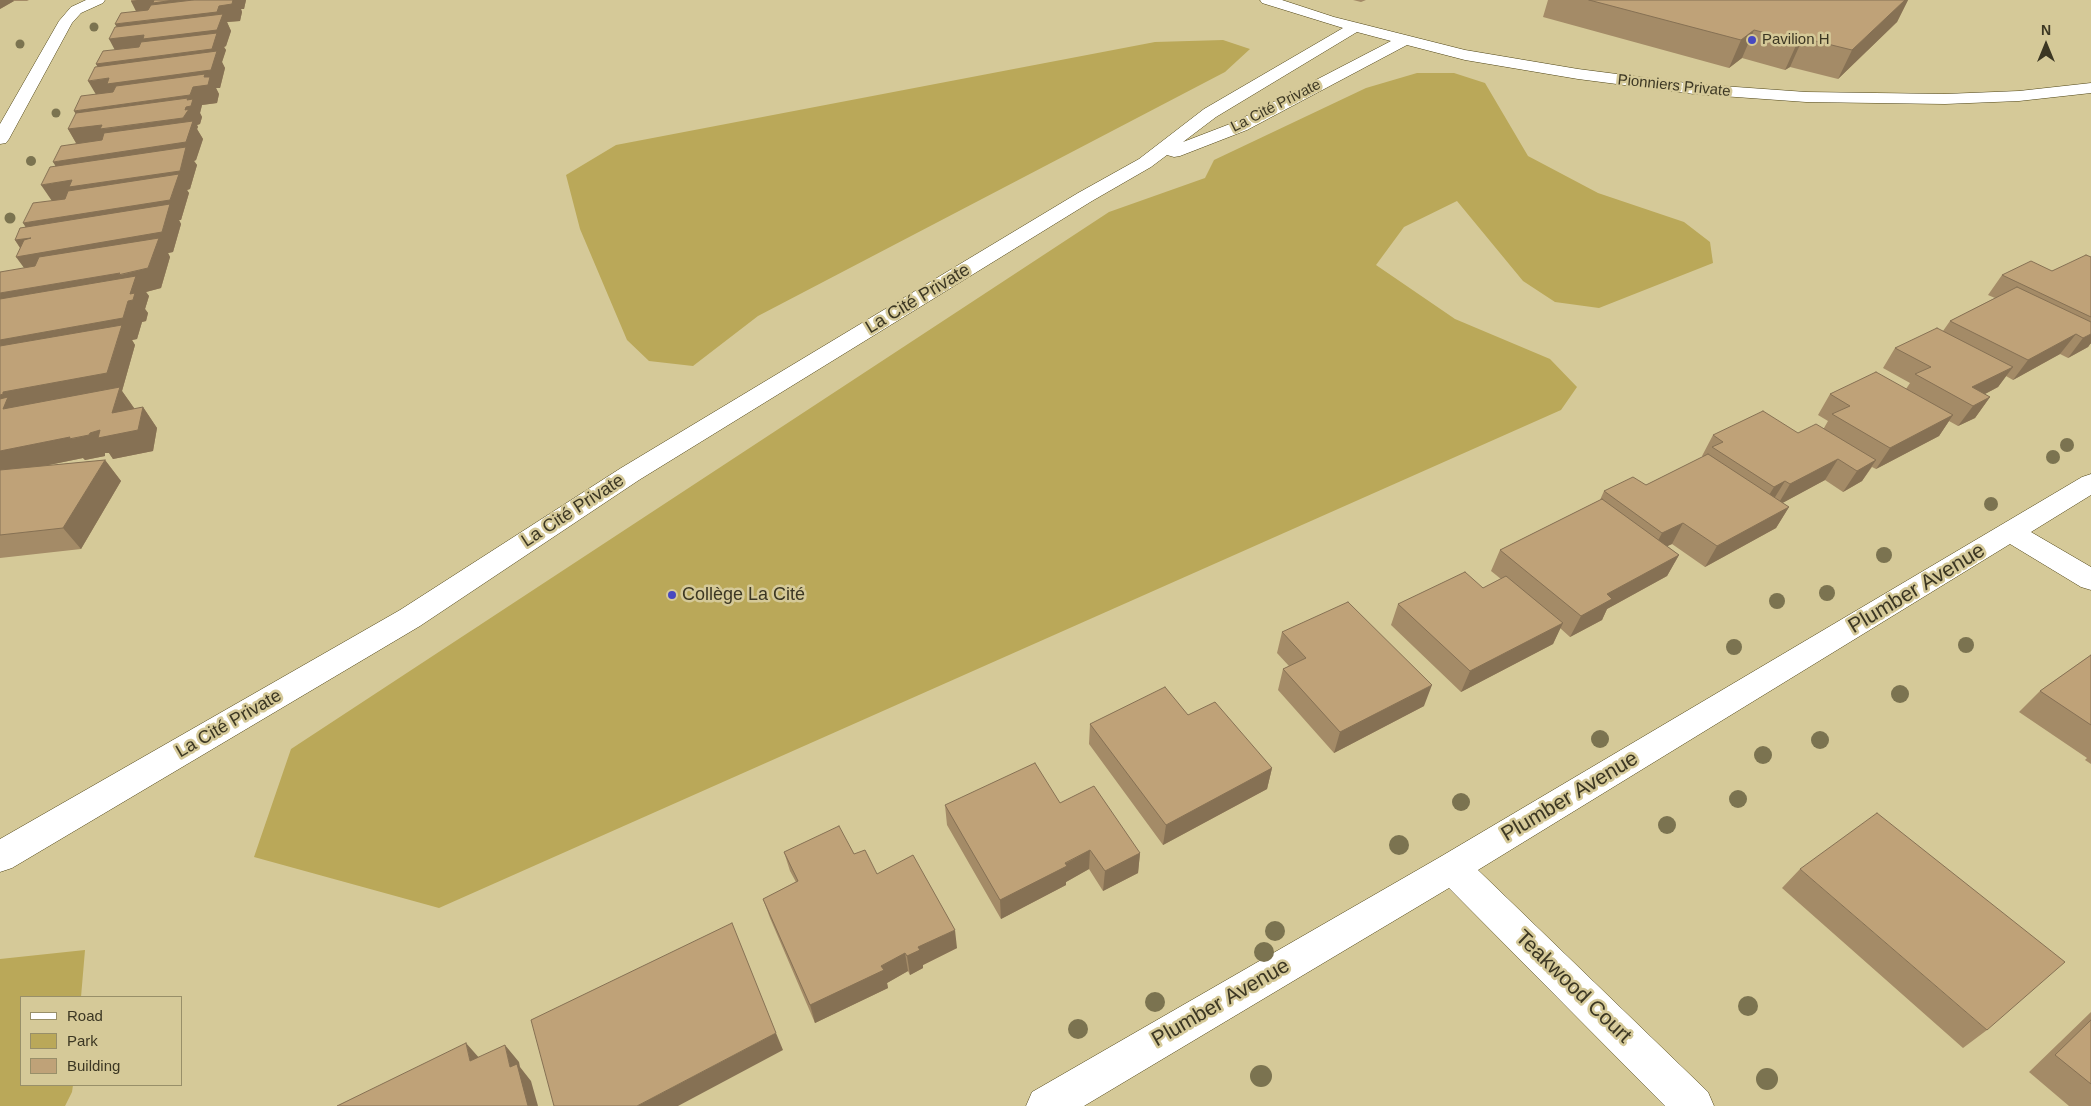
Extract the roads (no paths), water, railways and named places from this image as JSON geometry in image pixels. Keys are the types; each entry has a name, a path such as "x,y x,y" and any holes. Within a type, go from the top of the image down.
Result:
{"street":[{"path":"0,139 66,21 76,10 98,0"},
{"name":"Pionniers Private","path":"1266,0 1310,15 1465,55 1578,74 1750,94 1945,99 2019,96 2091,88"},
{"name":"La Cité Private","path":"0,857 410,618 630,474 1085,197 1145,163 1210,113 1355,27"},
{"name":"La Cité Private","path":"1145,163 1241,126 1404,40"},
{"name":"Plumber Avenue","path":"1046,1106 1452,868 2091,484"},
{"path":"2011,532 2091,580"},
{"name":"Teakwood Court","path":"1452,868 1694,1106"}],"place":[{"name":"Pavilion H","path":"1752,40"},
{"name":"Collège La Cité","path":"672,595"}]}
